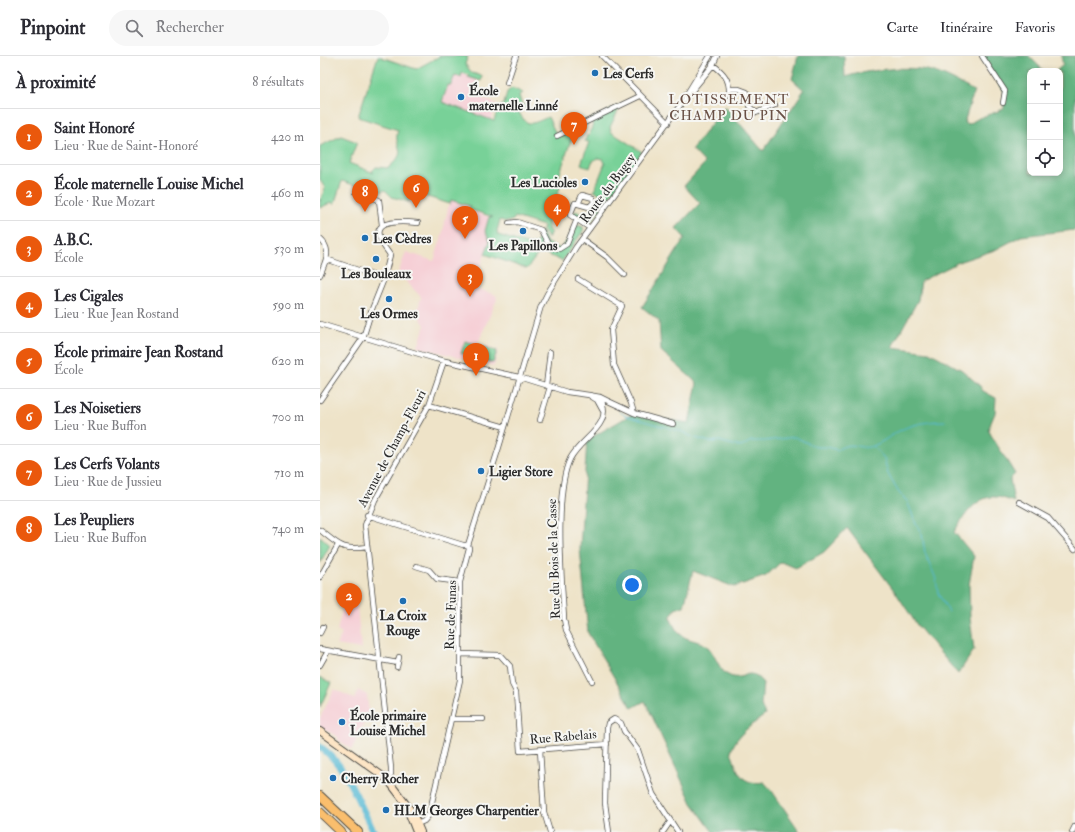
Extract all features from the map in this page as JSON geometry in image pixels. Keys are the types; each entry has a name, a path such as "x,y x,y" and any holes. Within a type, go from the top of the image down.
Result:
{"highway":[{"path":"320,796 358,832"},
{"path":"320,812 341,832"}],"street":[{"path":"507,82 516,56"},
{"path":"602,56 668,123"},
{"name":"Route du Bugey","path":"520,377 541,306 547,294 582,239 682,104 713,65 717,56"},
{"path":"982,56 1005,91 1003,103"},
{"path":"709,58 713,65 725,74 730,89 729,95"},
{"name":"Route du Bugey","path":"682,104 709,58"},
{"path":"730,89 739,88 746,92 749,106 756,112 775,105"},
{"path":"557,136 640,96"},
{"path":"320,400 363,338 372,309 384,279 390,255 379,236 382,225 379,200 356,192"},
{"path":"578,204 575,203 570,215 590,228"},
{"path":"509,223 517,222 541,230 549,246 558,249 567,244 577,219"},
{"path":"382,225 406,222 418,223"},
{"path":"320,239 328,248 320,275"},
{"path":"582,239 607,257 626,275"},
{"path":"326,258 384,279"},
{"path":"578,279 622,306 611,330 614,365 634,413"},
{"path":"320,324 444,361 520,377 567,392 589,395 634,413 673,424"},
{"path":"540,420 548,386 550,352"},
{"name":"Avenue de Champ-Fleuri","path":"386,779 390,774 391,768 365,525 367,515 429,405 444,361"},
{"name":"Rue de Funas","path":"416,827 428,818 429,815 460,680 460,582 469,548 468,545 520,377"},
{"name":"Rue du Bois de la Casse","path":"592,681 566,630 564,620 561,544 562,486 569,460 580,443 603,421 605,412 601,399"},
{"path":"429,405 505,427"},
{"path":"1020,502 1048,518 1075,549"},
{"path":"367,515 463,545 468,545"},
{"path":"320,530 338,545 351,549 367,547"},
{"path":"320,576 338,545"},
{"path":"416,566 429,570 437,579 460,582"},
{"path":"320,633 323,627"},
{"path":"320,649 398,665 399,658"},
{"path":"320,665 328,651"},
{"name":"Rue Rabelais","path":"460,654 500,655 510,666 512,684 516,692 520,751 607,744"},
{"path":"451,719 483,719"},
{"path":"609,832 606,803 607,744 608,723 614,719 621,723 624,731 638,750 649,785 670,822 678,832"},
{"path":"320,731 386,779 413,813 416,827 421,832"},
{"path":"540,750 544,812 550,832"},
{"path":"663,832 670,822"},
{"path":"1072,832 1075,826"}],"shaded area":[{"name":"École maternelle Linné","path":"462,73 478,81 474,89 481,91 479,97 497,104 491,120 442,102 448,85 451,85 455,75 461,77"},
{"path":"451,200 470,206 469,210 489,217 485,231 490,241 480,268 465,275 475,281 478,289 496,295 497,299 478,343 498,350 494,366 418,347 425,325 417,313 421,297 398,273 406,252 434,261"},
{"path":"355,584 361,649 336,645 342,634 337,631 344,601"},
{"name":"École primaire Louise Michel","path":"334,689 355,699 358,690 367,695 369,713 352,749 338,740 338,737 320,727 320,718"}],"green space":[{"path":"378,56 416,69 440,56 468,56 465,64 472,73 482,76 481,81 468,77 469,75 462,73 461,77 455,75 451,85 448,85 442,102 494,121 498,108 504,104 507,92 512,88 523,93 519,95 522,106 526,104 527,107 519,112 528,123 535,123 548,117 557,136 583,123 585,127 583,133 578,131 575,137 572,137 558,179 562,181 548,223 548,230 551,231 548,238 543,229 544,226 515,217 513,220 507,222 500,220 497,231 498,235 530,245 537,242 541,230 547,243 561,249 577,225 583,227 583,231 562,261 540,251 527,269 485,254 490,241 485,231 489,217 493,217 469,209 470,206 451,200 450,204 412,192 409,202 392,197 385,190 377,193 342,181 334,205 332,202 320,208 320,202 325,188 320,180 320,146 341,136 357,142 349,163 374,173 372,171 376,167 388,168 395,162 400,153 397,141 398,130 358,117"},
{"path":"798,56 844,56 845,77 876,70 900,68 931,71 974,91 964,123 969,124 979,118 1004,109 1004,91 981,56 1029,56 1041,68 1027,68 1027,176 1063,176 1063,68 1060,68 1063,65 1061,56 1075,56 1075,230 1021,236 995,250 961,261 921,281 918,300 892,347 929,352 962,370 980,386 983,391 996,398 995,413 988,430 1015,474 1010,479 1014,502 998,497 989,497 982,500 971,508 954,532 974,556 969,585 970,618 974,650 958,674 917,625 896,593 847,528 824,552 796,568 781,562 766,576 734,587 693,571 684,606 675,609 670,618 679,633 708,647 726,674 740,677 750,674 758,677 763,683 761,705 765,715 741,735 731,751 735,764 741,775 750,782 764,782 772,791 800,832 713,832 692,803 645,701 632,708 588,633 580,549 587,440 632,414 689,423 697,383 661,351 659,321 642,307 685,238 676,228 700,203 684,186 705,163 692,149 725,106 763,151 804,90 792,79"},
{"path":"621,105 610,127 611,132 642,152 590,223 585,223 573,214 576,211 587,218 604,195 594,191 605,163 603,159 597,158 592,162 590,168 581,164 589,142 585,141 587,135 589,136 593,124 589,120"},
{"path":"465,341 497,351 493,363 461,353"},
{"path":"320,536 330,545 320,563"},
{"path":"320,677 331,683 320,707"}],"waterway":[{"path":"619,411 626,416 683,432 692,437 710,442 719,441 741,447 751,441 765,441 795,437 816,447 828,447 837,450 848,445 863,447 873,446 902,429 927,422 945,421"},
{"path":"873,446 884,458 888,474 899,493 907,501 916,524 922,534 925,553 936,579 938,593 949,612"},
{"path":"320,747 338,764 352,786 374,832"}],"place":[{"name":"Les Cerfs","path":"595,73"},
{"name":"École maternelle Linné","path":"461,97"},
{"name":"Les Cerfs Volants","path":"574,145"},
{"name":"Les Lucioles","path":"585,182"},
{"name":"Les Noisetiers","path":"416,208"},
{"name":"Les Peupliers","path":"365,212"},
{"name":"Les Cigales","path":"557,227"},
{"name":"Les Papillons","path":"523,231"},
{"name":"Les Cèdres","path":"365,238"},
{"name":"École primaire Jean Rostand","path":"465,239"},
{"name":"Les Bouleaux","path":"376,259"},
{"name":"A.B.C.","path":"470,297"},
{"name":"Les Ormes","path":"389,299"},
{"name":"Saint Honoré","path":"476,376"},
{"name":"Ligier Store","path":"481,471"},
{"name":"La Croix Rouge","path":"403,601"},
{"name":"École maternelle Louise Michel","path":"349,616"},
{"name":"École primaire Louise Michel","path":"342,722"},
{"name":"Cherry Rocher","path":"333,778"},
{"name":"HLM Georges Charpentier","path":"386,810"}],"district":[{"name":"LOTISSEMENT CHAMP DU PIN","path":"729,108"}]}
